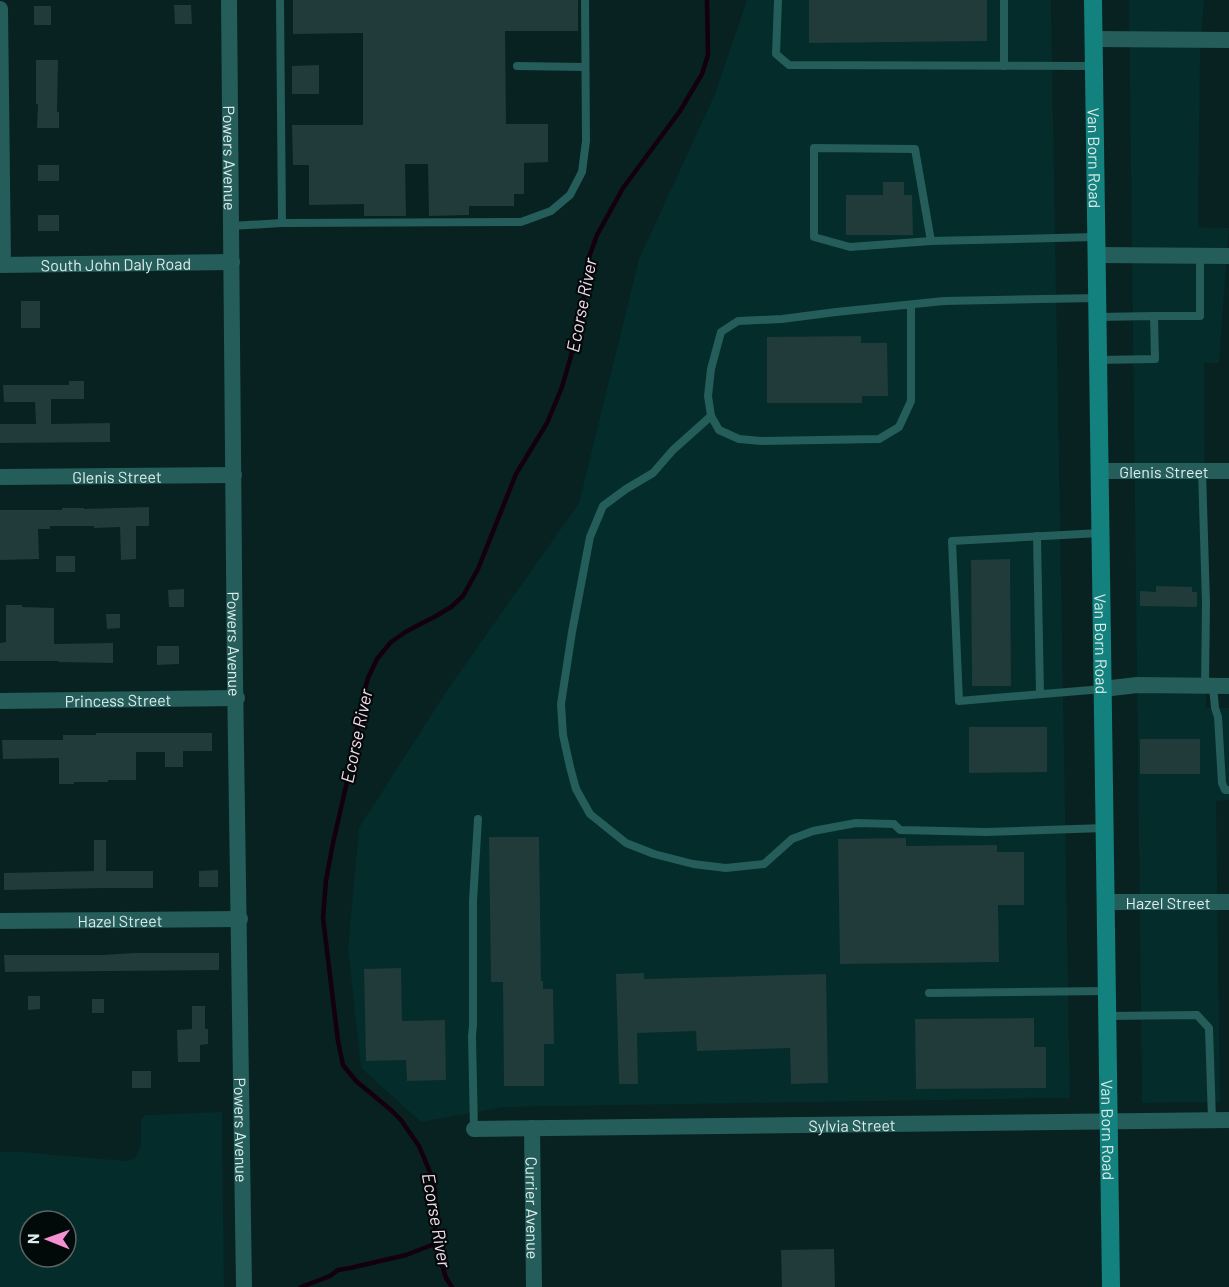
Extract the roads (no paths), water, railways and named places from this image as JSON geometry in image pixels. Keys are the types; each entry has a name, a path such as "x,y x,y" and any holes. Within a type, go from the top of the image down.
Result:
{"main road":[{"name":"Van Born Road","path":"1093,0 1111,1287"}],"street":[{"name":"Powers Avenue","path":"229,0 244,1287"},
{"path":"0,9 2,265"},
{"path":"1094,39 1229,40"},
{"path":"1097,246 1200,256 1229,256"},
{"name":"South John Daly Road","path":"2,265 232,262"},
{"name":"Glenis Street","path":"1100,471 1229,471"},
{"name":"Glenis Street","path":"0,477 234,475"},
{"path":"1103,689 1137,685 1216,686"},
{"name":"Princess Street","path":"0,701 237,698"},
{"name":"Hazel Street","path":"1106,902 1229,902"},
{"name":"Hazel Street","path":"0,921 240,919"},
{"name":"Sylvia Street","path":"474,1129 1221,1120"},
{"name":"Currier Avenue","path":"532,1128 534,1287"}],"lane":[{"path":"280,0 282,223"},
{"path":"231,226 282,223 520,222 551,211 570,195 582,172 586,141 585,0"},
{"path":"778,0 776,54 789,65 1094,66"},
{"path":"1004,0 1004,66"},
{"path":"517,66 585,67"},
{"path":"931,240 915,149 814,148 814,237 850,247 931,240 1097,246"},
{"path":"1098,317 1200,316 1200,256"},
{"path":"911,304 910,401 899,427 879,439 761,441 739,439 719,430 711,416 708,396 711,369 721,332 738,321 782,319 836,312 911,304 944,301 1097,298"},
{"path":"1098,360 1155,359 1154,316"},
{"path":"711,416 673,450 653,473 603,506 590,537 561,704 563,735 576,789 591,813 626,843 645,851 693,864 726,868 764,864 792,839 813,831 856,823 894,824 900,830 986,832 1105,828"},
{"path":"1202,471 1206,603 1216,686 1215,708 1218,717 1222,783 1225,790 1229,789"},
{"path":"1101,533 952,541 959,701 1103,689"},
{"path":"1037,536 1040,694"},
{"path":"474,1129 473,901 478,819"},
{"path":"929,993 1107,990"},
{"path":"1107,1016 1197,1015 1209,1028 1221,1120"}],"waterway":[{"name":"Ecorse River","path":"452,1287 446,1278 441,1262 435,1227 435,1191 432,1177 419,1146 401,1120 356,1081 343,1065 323,918 326,880 333,843 368,678 377,659 391,642 451,607 463,596 478,569 516,474 547,423 562,387 581,321 588,260 597,235 623,188 680,111 702,74 708,55 707,0"},
{"path":"301,1287 330,1276 338,1270 406,1255 437,1243"}]}
